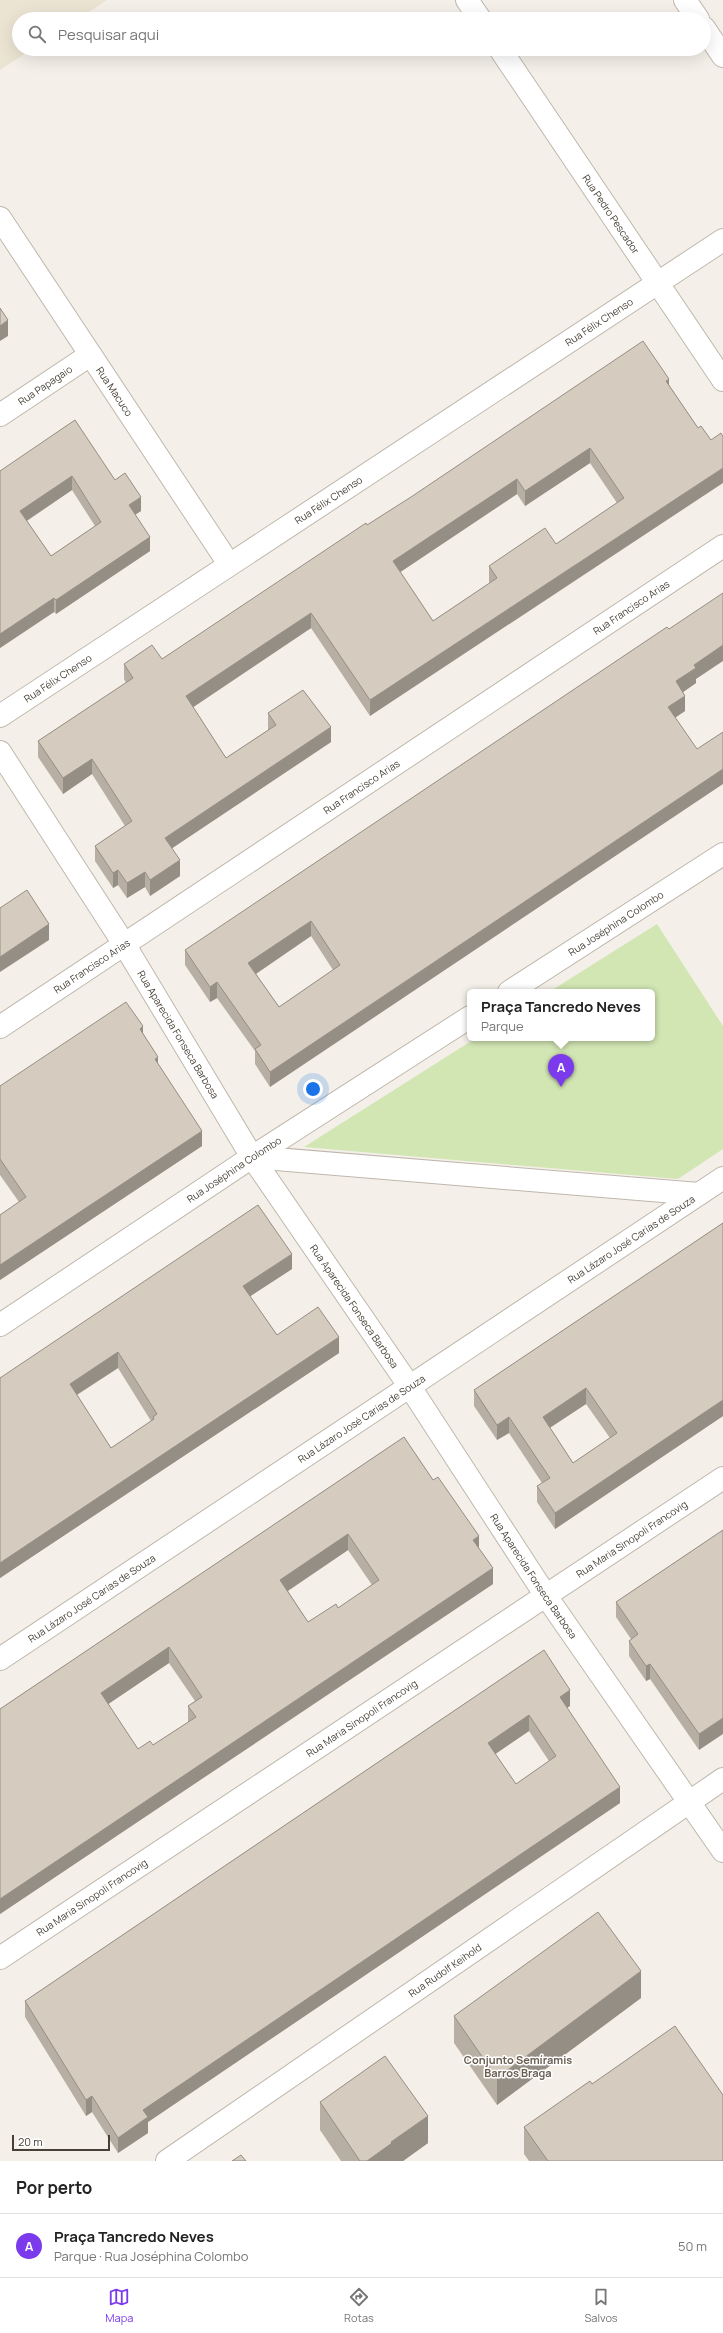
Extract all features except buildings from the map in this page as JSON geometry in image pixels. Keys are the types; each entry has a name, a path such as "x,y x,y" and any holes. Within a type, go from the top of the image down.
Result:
{"street":[{"path":"467,0 475,12"},
{"path":"685,0 693,12"},
{"path":"711,38 723,56"},
{"name":"Rua Pedro Pescador","path":"505,56 723,380"},
{"name":"Rua Macuco","path":"0,218 229,564"},
{"name":"Rua Félix Chenso","path":"0,716 723,240"},
{"name":"Rua Papagaio","path":"0,415 90,355"},
{"name":"Rua Francisco Arias","path":"0,1027 723,546"},
{"name":"Rua Aparecida Fonseca Barbosa","path":"0,752 124,944 252,1157 410,1387 546,1596 723,1851"},
{"name":"Rua Joséphina Colombo","path":"514,989 723,854"},
{"name":"Rua Joséphina Colombo","path":"0,1326 252,1157 467,1019"},
{"path":"252,1157 699,1194"},
{"name":"Rua Lázaro José Carias de Souza","path":"0,1659 723,1178"},
{"name":"Rua Maria Sinopoli Francovig","path":"0,1958 723,1478"},
{"name":"Rua Rudolf Keihold","path":"167,2161 723,1778"}],"shaded area":[{"path":"0,0 107,0 89,12 12,12 12,56 21,56 0,70"}],"green space":[{"path":"657,924 723,1026 723,1149 678,1179 304,1147 471,1041 655,1041 655,989 554,989"}],"place":[{"name":"Praça Tancredo Neves","path":"561,1087"}],"district":[{"name":"Conjunto Semíramis Barros Braga","path":"518,2065"}]}
